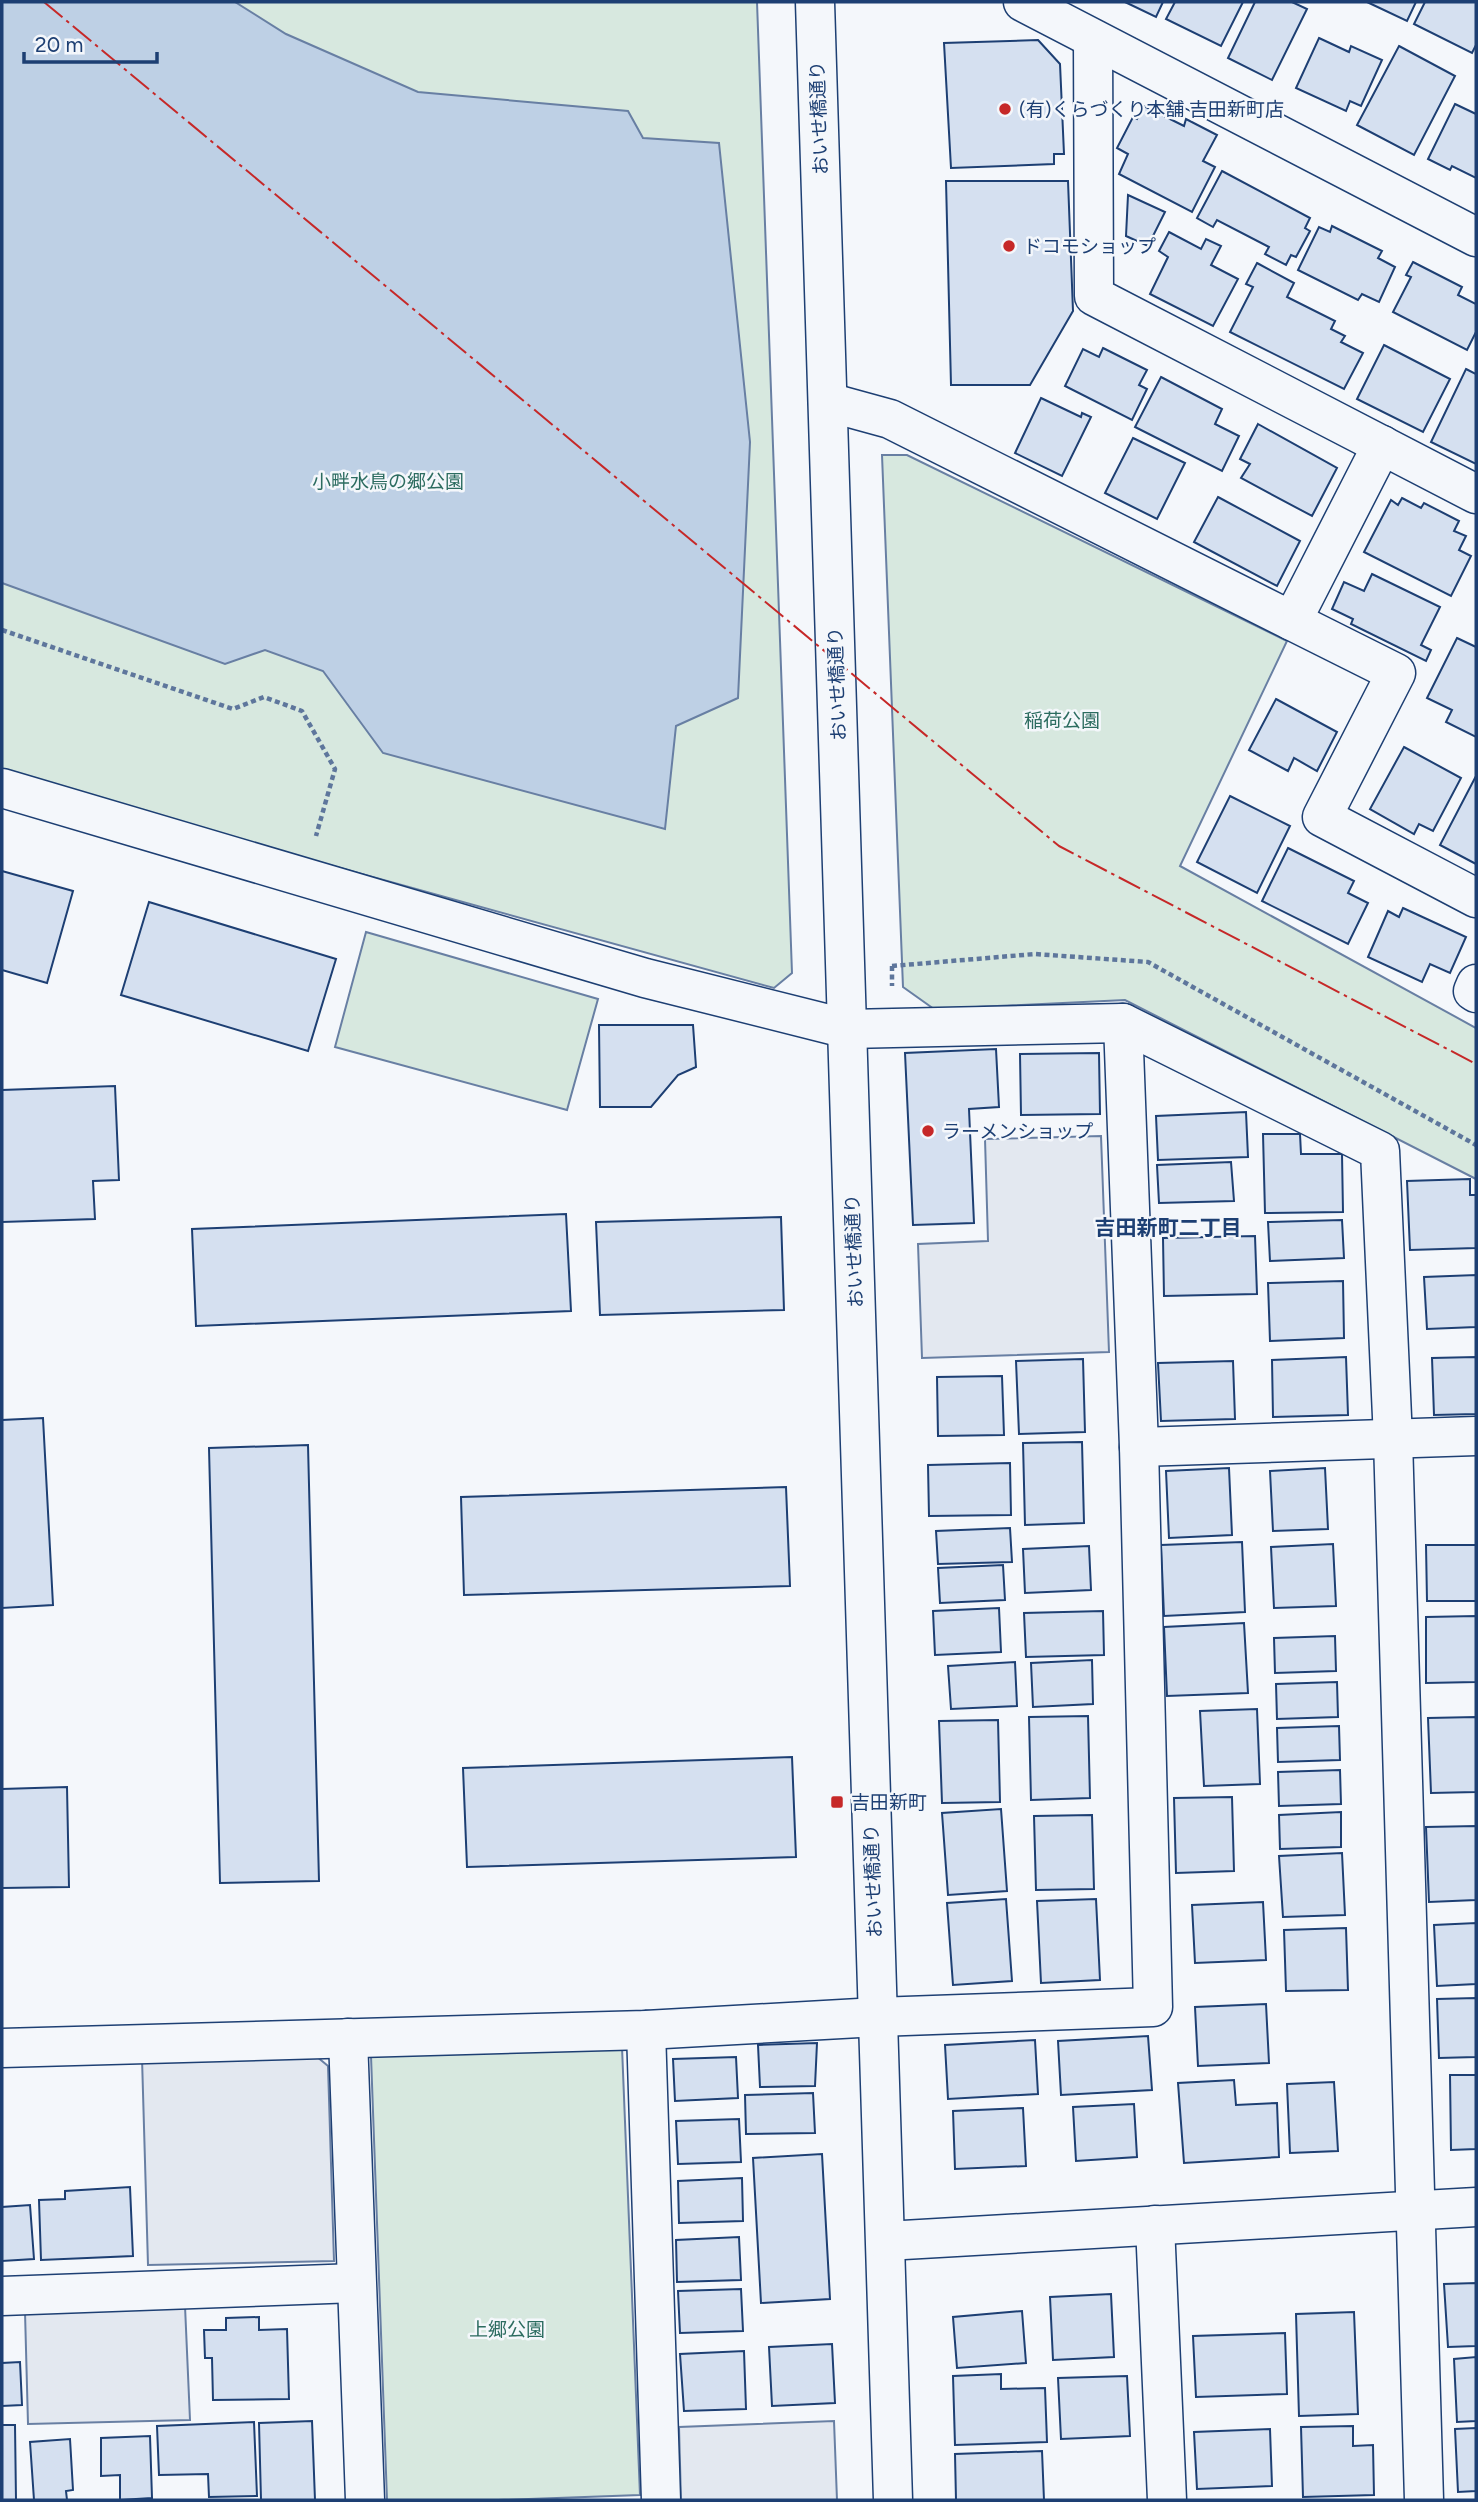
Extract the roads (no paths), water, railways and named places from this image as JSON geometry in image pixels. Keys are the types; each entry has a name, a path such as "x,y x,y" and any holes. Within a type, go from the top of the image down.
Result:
{"street":[{"name":"おいせ橋通り","path":"815,2 893,2500"},
{"path":"1023,2 1476,237"},
{"path":"1093,38 1094,296 1476,494"},
{"path":"828,402 890,419 1396,673 1322,817 1476,898"},
{"path":"1292,621 1382,446"},
{"path":"2,788 645,978 848,1029 1123,1023 1380,1151 1393,1439 1424,2500"},
{"path":"1476,984 1472,991 1476,993"},
{"path":"2,2048 646,2030 877,2017 1153,2007 1139,1447 1123,1023"},
{"path":"1139,1447 1476,1436"},
{"path":"646,2030 661,2500"},
{"path":"348,2038 365,2500"},
{"path":"886,2241 1476,2207"},
{"path":"1155,2225 1167,2500"},
{"path":"2,2296 356,2283"}],"water":[{"name":"小畔水鳥の郷公園","path":"2,2 235,2 286,34 418,92 628,111 643,138 719,143 750,442 738,698 676,726 665,829 383,753 323,671 265,650 225,664 2,583"}],"place":[{"name":"(有)くらづくり本舗 吉田新町店","path":"1005,109"},
{"name":"ドコモショップ","path":"1009,246"},
{"name":"ラーメンショップ","path":"928,1131"},
{"name":"吉田新町","path":"837,1802"}],"district":[{"name":"吉田新町二丁目","path":"1168,1227"}],"park label":[{"name":"稲荷公園","path":"1062,720"},
{"name":"上郷公園","path":"507,2329"}]}
